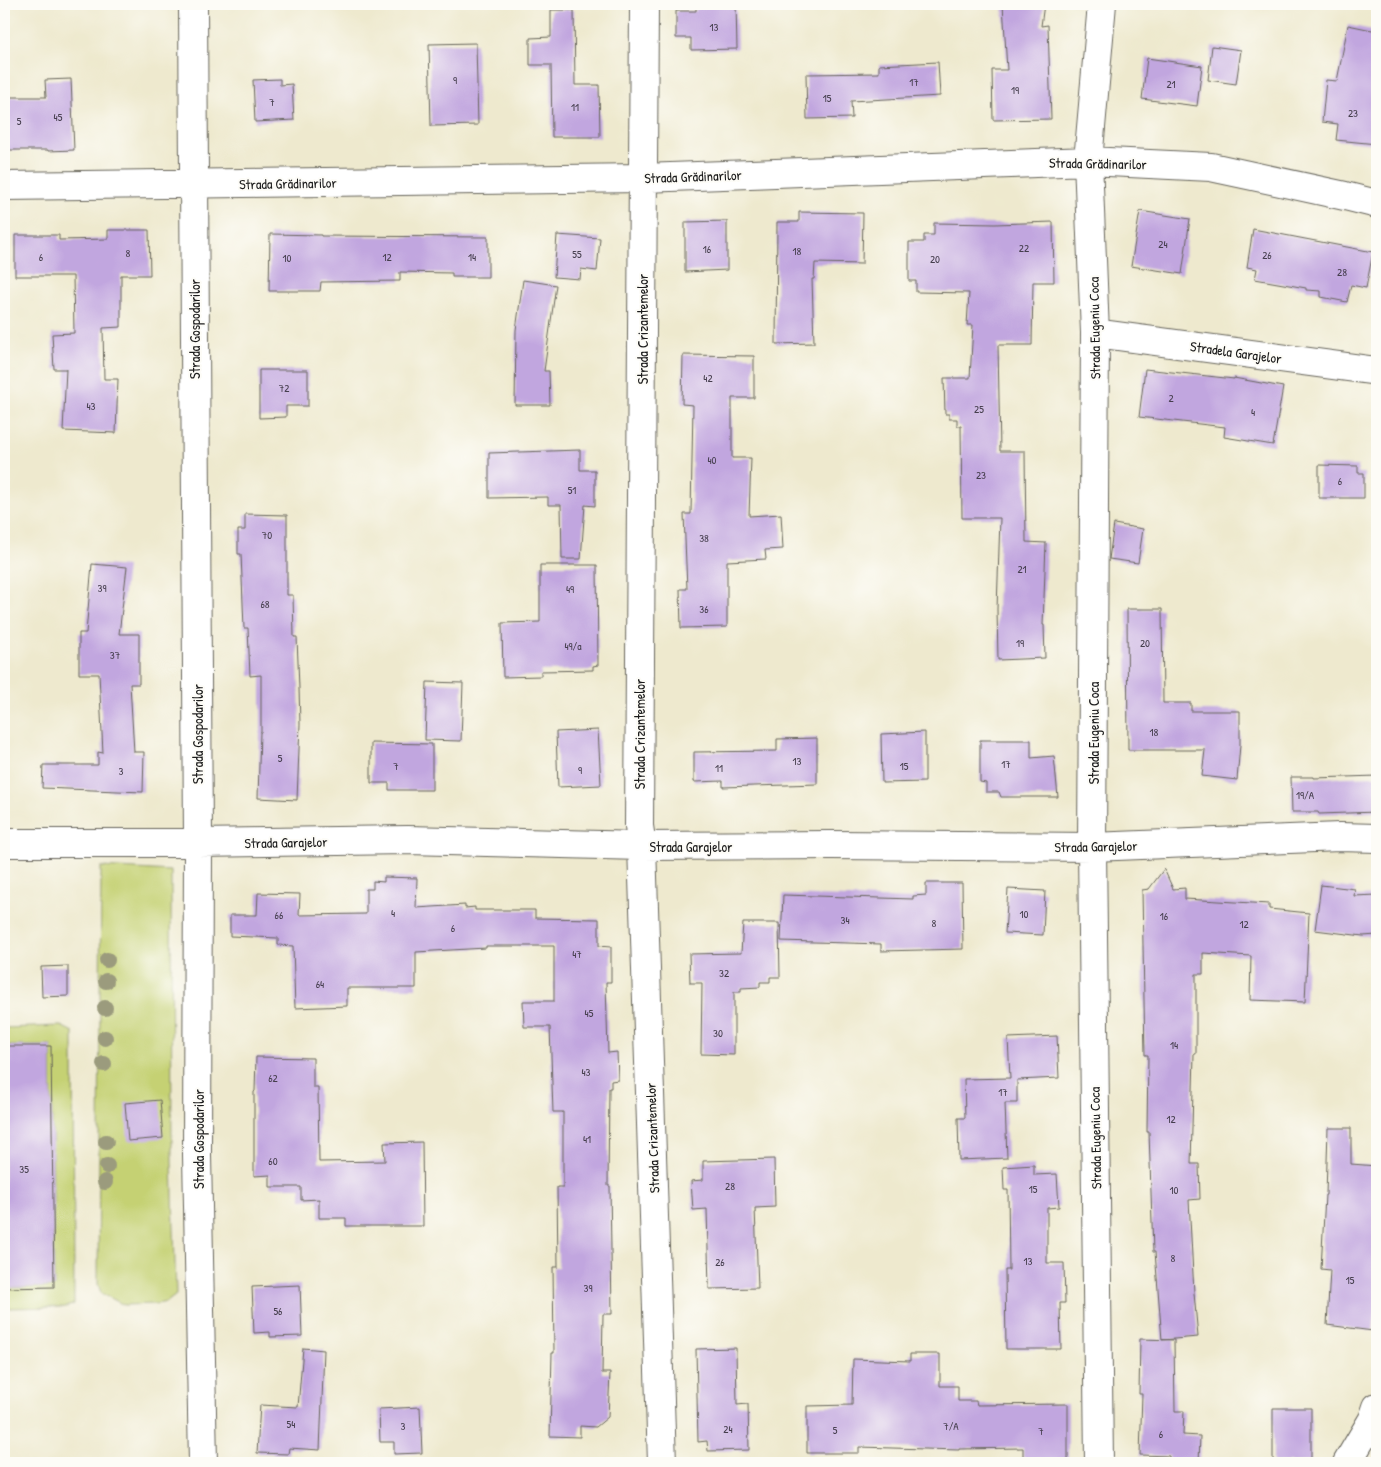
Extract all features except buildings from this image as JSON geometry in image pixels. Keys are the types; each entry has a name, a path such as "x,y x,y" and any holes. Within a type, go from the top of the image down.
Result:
{"street":[{"name":"Strada Gospodarilor","path":"193,4 198,843 197,1155 203,1463"},
{"name":"Strada Crizantemelor","path":"644,4 639,826 642,846 662,1463"},
{"name":"Strada Eugeniu Coca","path":"1099,1463 1092,847 1095,333 1088,161 1102,4"},
{"name":"Strada Grădinarilor","path":"4,186 644,178 1088,161 1212,167 1377,204"},
{"name":"Stradela Garajelor","path":"1095,333 1377,371"},
{"name":"Strada Garajelor","path":"4,843 408,840 642,846 1092,847 1340,837 1377,838"},
{"path":"1347,1463 1376,1415"}],"green space":[{"path":"101,867 171,871 172,1162 176,1295 167,1302 156,1304 124,1305 101,1293 98,1284"},
{"path":"61,1026 73,1032 74,1304 67,1307 4,1308 4,1288 54,1287 51,1046 4,1046 4,1028"}]}
